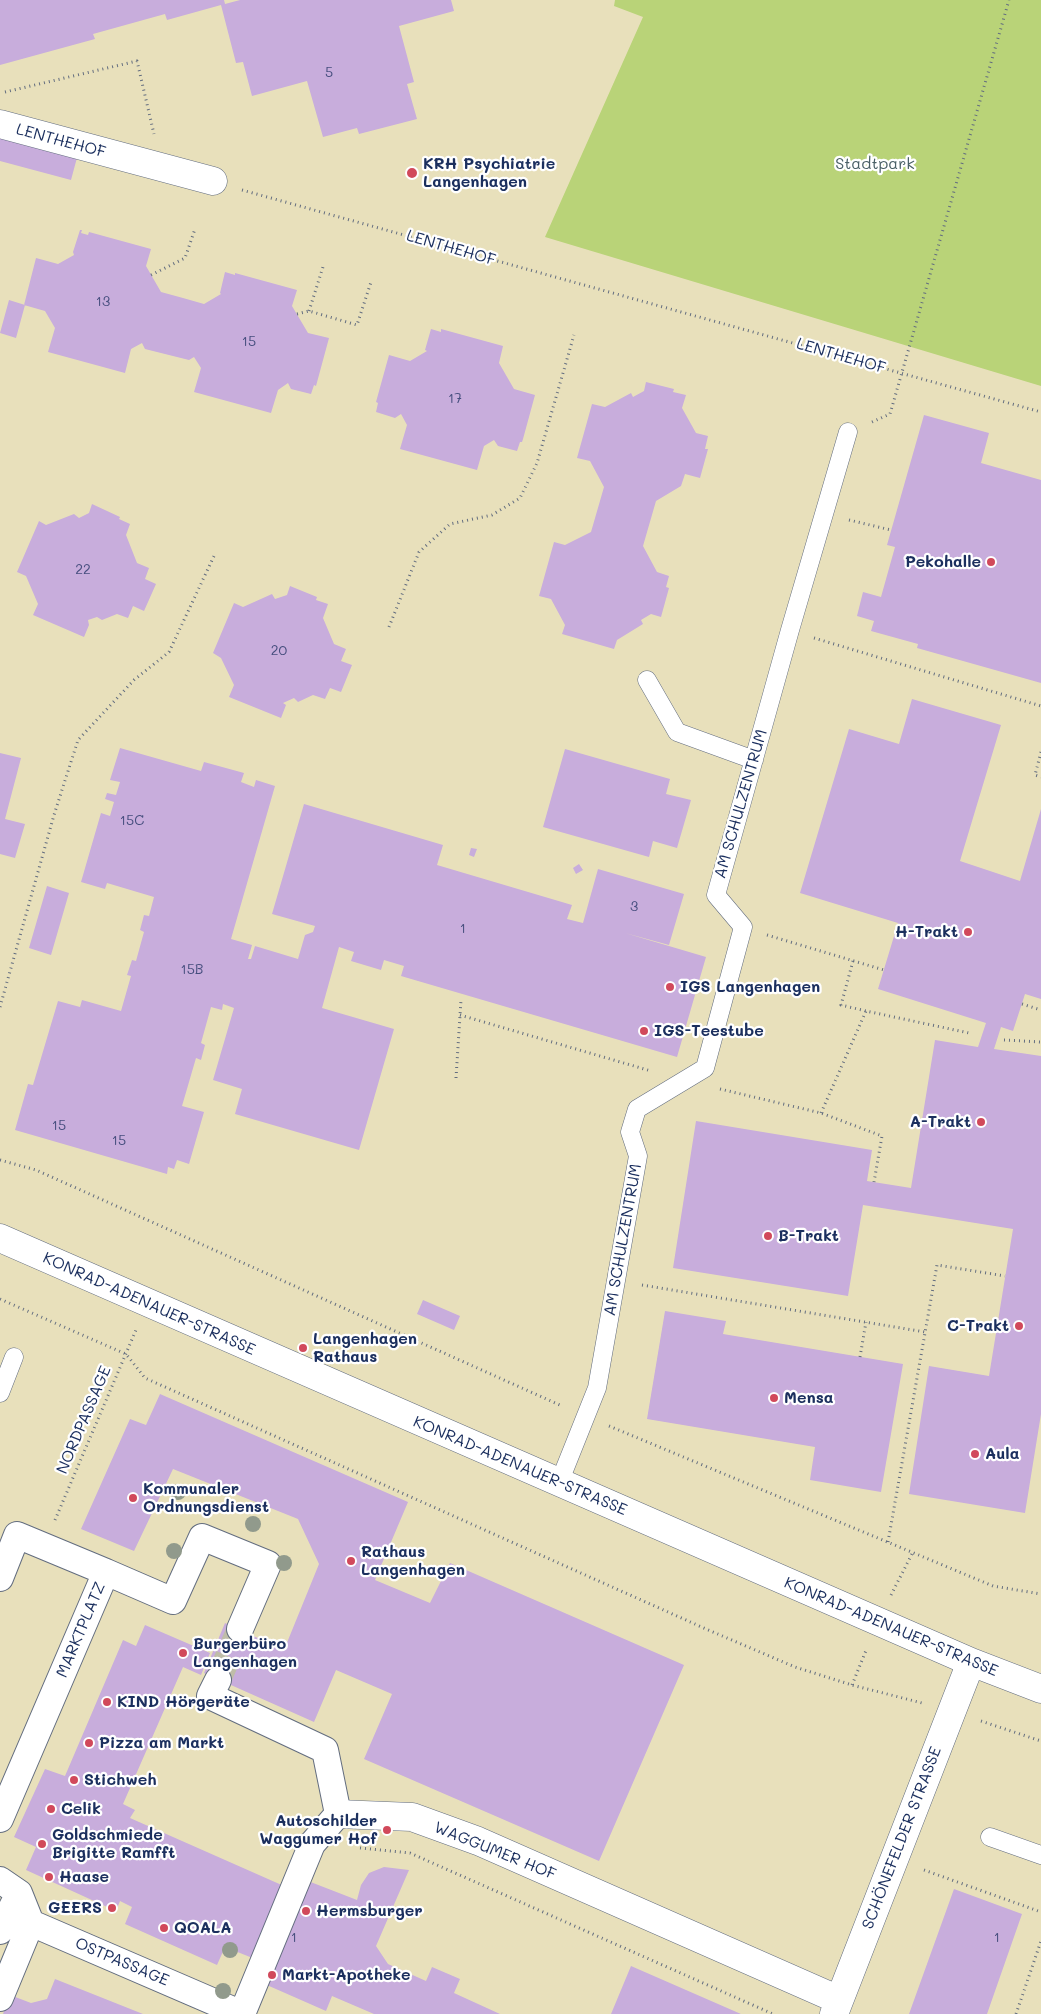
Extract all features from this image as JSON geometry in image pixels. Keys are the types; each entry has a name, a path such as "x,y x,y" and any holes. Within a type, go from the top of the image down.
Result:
{"street":[{"name":"LENTHEHOF","path":"0,124 213,182"},
{"name":"KONRAD-ADENAUER-STRASSE","path":"0,1238 147,1304 971,1662 1041,1689"},
{"name":"MARKTPLATZ","path":"0,1578 17,1535 106,1572 0,1819"},
{"path":"106,1572 173,1601 202,1537 268,1564 240,1629"},
{"name":"SCHÖNEFELDER STRASSE","path":"836,2007 971,1662"},
{"path":"218,1680 210,1696 325,1750 338,1814"},
{"name":"OSTPASSAGE","path":"31,1923 242,2014 312,1844 338,1814"},
{"name":"WAGGUMER HOF","path":"338,1814 412,1817 478,1841 836,2007"},
{"path":"0,1998 31,1923 9,1887"},
{"path":"0,1931 9,1887"}],"lane":[{"name":"AM SCHULZENTRUM","path":"559,1483 597,1388 638,1156 630,1132 637,1109 704,1068 743,927 716,895 848,432"},
{"path":"647,680 677,732 754,760"},
{"path":"0,1392 14,1357"},
{"path":"990,1837 1041,1855"}],"path":[{"path":"848,432 890,414 1009,0"},
{"path":"0,93 137,60 162,169"},
{"name":"LENTHEHOF","path":"213,182 1041,412"},
{"path":"151,274 184,258 195,229"},
{"path":"309,311 323,267"},
{"path":"297,314 309,311 357,325 371,282"},
{"path":"389,627 419,552 450,524 492,515 520,498 537,463 574,335"},
{"path":"824,513 891,530"},
{"path":"0,1007 54,815 78,740 134,680 169,652 214,556"},
{"path":"790,630 1041,706"},
{"path":"1041,752 1035,775 1041,777"},
{"path":"743,927 884,970"},
{"path":"853,961 841,1005 969,1033"},
{"path":"456,1078 461,1000"},
{"path":"1022,1004 1041,1010"},
{"path":"821,1113 866,1011"},
{"path":"460,1014 683,1081 821,1113 882,1136 874,1182"},
{"path":"1004,1040 1041,1042"},
{"path":"0,1160 36,1170 382,1327 586,1416 888,1542 994,1586 1041,1594"},
{"path":"888,1542 937,1265 1005,1276"},
{"path":"617,1281 925,1332"},
{"path":"0,1299 126,1354 145,1378 795,1668 952,1711 1041,1741"},
{"name":"NORDPASSAGE","path":"44,1546 147,1304"},
{"path":"860,1357 866,1322"},
{"path":"312,1844 410,1853 773,2014"},
{"path":"894,1860 1041,1912"},
{"path":"1016,2014 1041,1941"}],"green space":[{"name":"Stadtpark","path":"615,0 1041,0 1041,386 545,237 643,17 614,6"}],"building":[{"path":"0,0 224,0 225,4 240,0 451,0 454,11 399,26 414,82 407,84 417,119 359,134 357,128 323,137 307,81 252,96 243,62 236,63 221,5 167,20 165,14 93,34 95,39 0,65"},
{"path":"0,134 78,154 71,180 0,161"},
{"path":"80,230 82,230 81,233 88,235 89,232 151,249 146,266 161,292 204,304 221,294 225,272 297,290 292,306 308,333 329,338 316,386 314,385 311,394 291,389 288,383 278,390 271,413 194,392 201,368 194,357 189,360 145,349 142,343 131,349 125,373 48,352 55,328 45,311 24,305 36,258 58,264 74,255 73,252"},
{"path":"9,300 25,305 16,338 0,333"},
{"path":"431,329 441,332 441,329 503,346 499,363 514,389 535,395 523,439 517,451 498,446 494,440 484,446 477,470 400,449 407,425 401,414 395,418 376,412 378,403 376,402 389,355 410,361 427,351 425,350"},
{"path":"646,382 674,389 673,392 686,395 682,408 696,433 708,436 705,449 708,449 700,478 685,474 681,486 656,501 643,546 657,572 669,576 666,587 669,588 661,617 651,614 641,620 643,624 617,640 614,649 562,634 565,625 551,599 539,596 554,542 565,545 591,532 604,487 590,461 577,458 592,404 605,407 631,393 633,397 644,391"},
{"name":"Pekohalle","path":"924,415 989,433 981,463 1041,480 1041,683 917,648 918,644 871,631 874,621 857,616 863,592 881,597 895,547 887,545"},
{"path":"92,504 120,517 119,519 130,524 126,535 137,563 149,568 145,579 156,584 144,611 133,606 128,618 117,614 102,620 97,617 88,620 89,625 84,637 33,615 38,604 26,576 17,572 39,521 46,525 74,514 79,518 89,513"},
{"path":"290,586 317,597 316,600 328,604 323,618 334,644 346,649 341,661 352,665 341,692 330,688 325,699 313,695 298,702 294,698 283,703 286,705 281,718 229,697 234,685 221,658 213,653 234,603 243,607 272,594 275,599 287,595"},
{"path":"912,699 1001,725 960,861 1020,881 1041,809 1041,999 1025,994 1013,1031 1001,1027 994,1049 1041,1056 1041,1414 1025,1513 909,1494 929,1366 989,1376 1013,1229 863,1205 848,1296 673,1268 696,1121 872,1150 867,1181 911,1188 935,1040 978,1047 986,1023 878,989 898,923 800,893 849,729 899,744"},
{"path":"120,748 201,771 204,762 244,773 241,782 254,787 256,780 275,786 231,939 252,945 248,959 251,959 255,946 298,959 305,935 313,932 315,926 272,914 304,804 443,845 437,865 572,905 567,919 583,923 598,869 684,894 669,945 625,933 706,957 677,1057 401,976 404,966 384,960 381,970 351,961 354,952 339,947 322,1008 394,1029 359,1150 235,1114 242,1089 213,1080 234,1008 223,1004 222,1010 211,1007 201,1043 205,1045 201,1060 196,1058 182,1106 204,1112 189,1164 177,1160 174,1169 168,1167 167,1174 15,1130 28,1084 33,1085 58,1001 80,1007 82,1000 121,1011 131,976 127,975 132,960 136,961 144,932 140,930 144,915 149,916 154,897 107,883 105,889 81,882 101,813 110,816 114,802 105,799 107,793 116,795 120,782 110,780"},
{"path":"565,749 670,779 666,794 691,800 677,848 653,841 649,857 543,827"},
{"path":"0,753 21,758 5,819 25,824 15,858 0,854"},
{"path":"471,848 477,849 474,857 469,855"},
{"path":"579,864 583,870 576,874 573,868"},
{"path":"47,886 69,893 51,955 29,948"},
{"path":"423,1300 460,1316 454,1330 417,1314"},
{"name":"Mensa","path":"665,1311 726,1321 723,1334 903,1364 881,1492 810,1480 815,1447 647,1419"},
{"path":"160,1394 408,1502 375,1580 430,1603 450,1563 684,1665 599,1861 364,1759 392,1694 336,1670 314,1722 204,1673 225,1623 284,1650 319,1564 298,1519 173,1469 134,1551 81,1529 130,1419 146,1425"},
{"path":"145,1625 210,1653 201,1675 183,1667 123,1804 135,1810 130,1818 302,1894 308,1881 357,1900 361,1885 369,1873 384,1867 409,1870 376,1946 388,1964 426,1981 432,1967 460,1979 454,1993 500,2014 374,2014 332,1996 326,2011 260,1982 255,1959 225,1947 217,1965 125,1924 132,1907 120,1901 116,1911 26,1870 36,1847 14,1837 45,1769 65,1776 123,1640 136,1646"},
{"path":"954,1889 1022,1914 987,2014 909,2014"},
{"path":"631,1966 741,2014 611,2014"},
{"path":"55,1979 143,2014 3,2014 10,1995 31,2003 47,1999"}],"tunnel":[{"path":"218,1680 240,1629"}],"place":[{"name":"KRH Psychiatrie Langenhagen","path":"412,173"},
{"name":"Pekohalle","path":"991,562"},
{"name":"H-Trakt","path":"968,932"},
{"name":"IGS Langenhagen","path":"670,987"},
{"name":"IGS-Teestube","path":"644,1031"},
{"name":"A-Trakt","path":"981,1122"},
{"name":"B-Trakt","path":"768,1236"},
{"name":"C-Trakt","path":"1019,1326"},
{"name":"Langenhagen Rathaus","path":"303,1348"},
{"name":"Mensa","path":"774,1398"},
{"name":"Aula","path":"975,1454"},
{"name":"Kommunaler Ordnungsdienst","path":"133,1498"},
{"name":"Rathaus Langenhagen","path":"351,1561"},
{"name":"Burgerbüro Langenhagen","path":"183,1653"},
{"name":"KIND Hörgeräte","path":"107,1702"},
{"name":"Pizza am Markt","path":"89,1743"},
{"name":"Stichweh","path":"74,1780"},
{"name":"Celik","path":"51,1809"},
{"name":"Autoschilder Waggumer Hof","path":"387,1830"},
{"name":"Goldschmiede Brigitte Ramfft","path":"42,1844"},
{"name":"Haase","path":"49,1877"},
{"name":"GEERS","path":"112,1908"},
{"name":"Hermsburger","path":"306,1911"},
{"name":"QOALA","path":"164,1928"},
{"name":"Markt-Apotheke","path":"272,1975"}]}
